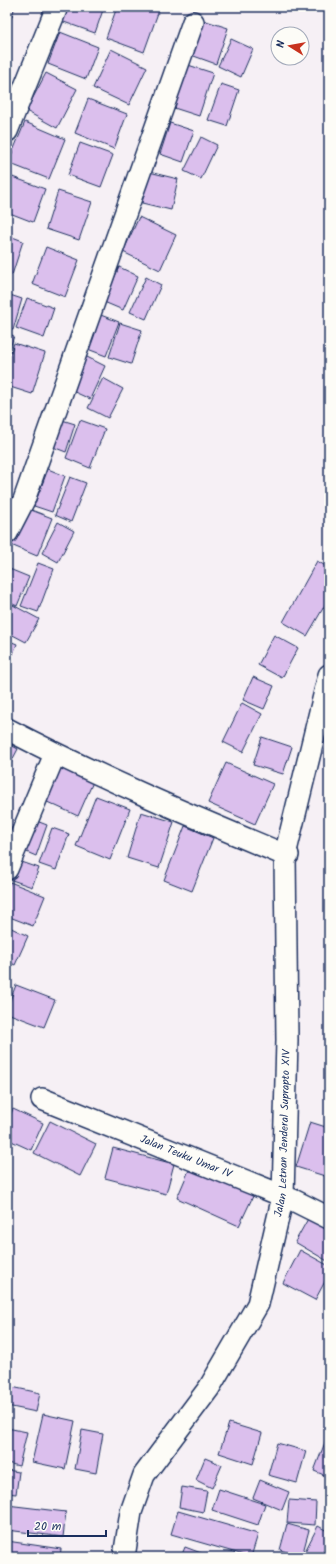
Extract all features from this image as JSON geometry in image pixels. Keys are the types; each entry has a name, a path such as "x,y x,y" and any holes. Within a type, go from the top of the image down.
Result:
{"street":[{"path":"7,129 57,7"},
{"path":"7,533 24,500 193,22"},
{"name":"Jalan Letnan Jenderal Suprapto XIV","path":"124,1557 131,1512 144,1475 209,1388 258,1304 283,1196 287,1040 287,855 329,675"},
{"path":"7,729 55,754 182,812 287,855"},
{"path":"7,870 55,754"},
{"name":"Jalan Teuku Umar IV","path":"42,1098 283,1196 329,1218"}],"building":[{"path":"7,7 15,7 7,29"},
{"path":"66,7 104,7 95,33 61,21"},
{"path":"117,7 151,7 159,10 144,52 106,38"},
{"path":"203,20 228,28 216,64 191,55"},
{"path":"60,32 98,47 86,79 48,64"},
{"path":"231,39 253,49 241,77 218,66"},
{"path":"111,49 147,67 129,105 93,88"},
{"path":"185,64 213,73 199,116 171,107"},
{"path":"46,73 77,89 57,128 26,111"},
{"path":"221,84 239,90 227,126 208,120"},
{"path":"88,99 127,114 114,149 75,133"},
{"path":"25,122 65,139 49,179 8,163"},
{"path":"170,123 194,131 183,162 160,154"},
{"path":"201,137 217,145 201,179 184,171"},
{"path":"80,143 113,155 101,187 68,175"},
{"path":"149,172 178,179 171,210 142,203"},
{"path":"7,175 45,189 33,222 7,212"},
{"path":"58,191 92,202 79,240 46,229"},
{"path":"139,217 176,235 160,270 123,252"},
{"path":"7,235 23,241 12,275 7,273"},
{"path":"46,247 79,260 65,297 32,284"},
{"path":"119,267 138,276 123,310 104,302"},
{"path":"146,277 161,285 146,319 130,312"},
{"path":"7,294 22,299 13,330 7,328"},
{"path":"27,298 54,308 44,338 16,328"},
{"path":"98,314 119,322 106,356 85,348"},
{"path":"120,323 142,330 131,364 109,357"},
{"path":"7,333 14,336 7,356"},
{"path":"14,343 45,353 32,394 7,386 7,364"},
{"path":"85,356 105,366 90,399 70,390"},
{"path":"103,378 123,389 108,418 88,408"},
{"path":"62,420 75,424 66,452 53,447"},
{"path":"80,420 105,429 90,468 66,458"},
{"path":"48,469 65,476 52,512 34,506"},
{"path":"70,477 86,483 71,522 55,515"},
{"path":"26,508 52,518 37,556 11,545"},
{"path":"58,522 74,531 58,562 42,553"},
{"path":"317,561 329,568 329,598 307,636 283,622"},
{"path":"38,563 54,569 38,612 21,606"},
{"path":"7,568 29,577 17,606 7,601"},
{"path":"11,604 39,619 26,642 7,632 7,613"},
{"path":"274,635 298,648 282,678 258,665"},
{"path":"7,640 17,644 10,661 7,660"},
{"path":"253,677 274,686 264,709 243,700"},
{"path":"242,703 262,714 243,752 223,742"},
{"path":"262,737 292,747 283,774 253,765"},
{"path":"7,743 18,749 7,770"},
{"path":"226,763 273,784 255,824 208,803"},
{"path":"60,767 93,782 78,816 45,801"},
{"path":"96,796 130,809 110,860 76,846"},
{"path":"141,812 174,822 159,868 127,858"},
{"path":"34,820 47,825 36,856 22,850"},
{"path":"185,826 213,838 192,891 164,880"},
{"path":"52,828 69,834 56,870 39,864"},
{"path":"16,860 39,868 32,887 9,879"},
{"path":"10,882 45,896 33,926 7,916 7,891"},
{"path":"7,926 28,936 15,965 7,961"},
{"path":"16,985 55,1000 44,1027 7,1013 7,1008"},
{"path":"13,1109 43,1123 31,1150 7,1139 7,1121"},
{"path":"50,1121 96,1144 80,1176 34,1153"},
{"path":"310,1122 329,1128 328,1177 296,1167"},
{"path":"113,1148 174,1164 166,1194 105,1178"},
{"path":"192,1163 255,1192 239,1226 177,1198"},
{"path":"309,1217 329,1228 329,1262 295,1242"},
{"path":"300,1250 329,1266 329,1274 315,1300 283,1283"},
{"path":"7,1386 40,1393 36,1412 7,1406"},
{"path":"43,1414 75,1421 65,1469 32,1462"},
{"path":"229,1423 262,1433 253,1464 219,1453"},
{"path":"7,1428 27,1432 19,1466 7,1463"},
{"path":"82,1430 103,1434 96,1473 75,1469"},
{"path":"329,1432 329,1477 314,1471"},
{"path":"277,1443 306,1451 297,1483 268,1475"},
{"path":"205,1458 222,1465 212,1488 196,1480"},
{"path":"7,1470 19,1472 16,1494 7,1493"},
{"path":"260,1480 289,1492 282,1510 253,1498"},
{"path":"182,1487 207,1491 203,1512 179,1507"},
{"path":"219,1489 265,1504 258,1525 212,1510"},
{"path":"289,1500 316,1502 315,1525 287,1523"},
{"path":"7,1505 66,1512 63,1537 7,1530"},
{"path":"178,1511 258,1534 251,1557 171,1534"},
{"path":"287,1524 309,1530 302,1556 280,1550"},
{"path":"318,1526 329,1532 329,1540 321,1557 302,1557"},
{"path":"7,1541 61,1549 60,1557 7,1557"},
{"path":"185,1547 209,1556 181,1557"}]}
